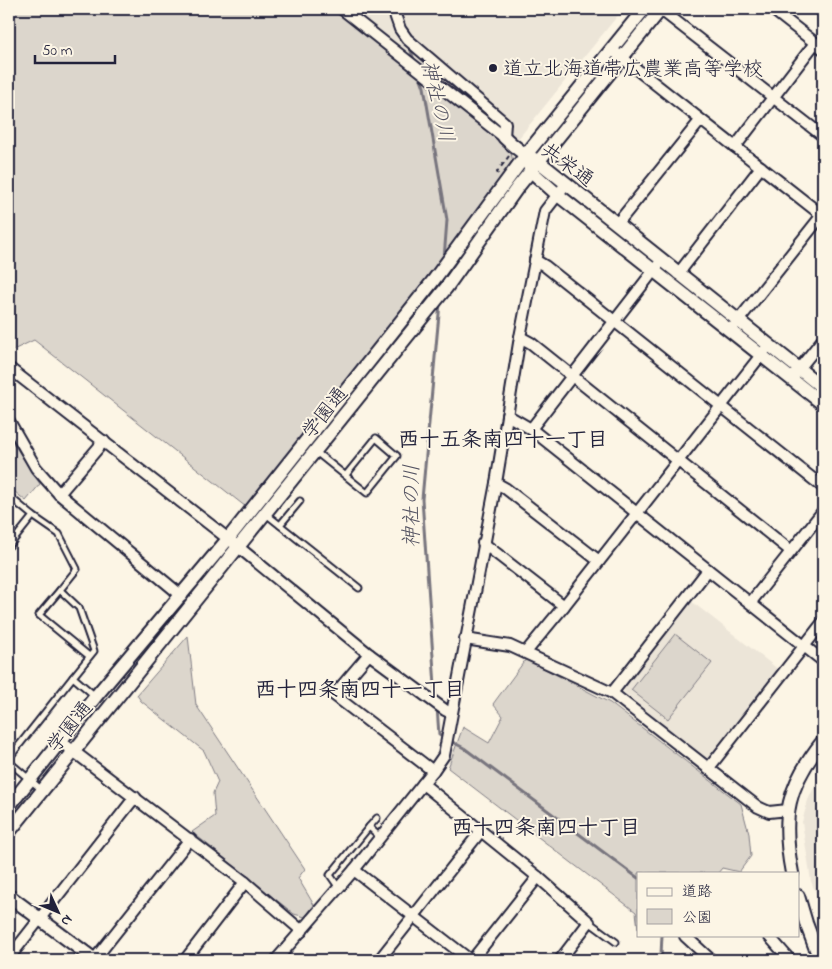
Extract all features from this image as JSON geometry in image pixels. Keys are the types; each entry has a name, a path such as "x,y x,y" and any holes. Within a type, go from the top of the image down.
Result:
{"street":[{"path":"342,9 504,137"},
{"path":"393,9 400,28 407,39 505,124 504,137"},
{"name":"学園通","path":"9,832 446,288 616,54 644,9"},
{"path":"660,9 823,136"},
{"name":"学園通","path":"9,806 96,696 182,596 433,281 525,156 616,54 660,9"},
{"path":"735,147 774,97 819,46 773,9"},
{"path":"616,54 700,121 761,166 822,216 730,331"},
{"path":"617,224 700,121"},
{"name":"共栄通","path":"504,137 653,271 823,404"},
{"path":"678,274 761,166"},
{"path":"276,960 354,870 444,755 496,484 520,337 545,211 562,190"},
{"name":"共栄通","path":"562,190 617,224 823,388"},
{"path":"535,260 615,321 823,487"},
{"path":"531,429 661,260"},
{"path":"520,337 531,342 791,551"},
{"path":"791,379 823,339"},
{"path":"526,652 769,345"},
{"path":"9,368 228,539 369,654 444,710 451,713"},
{"path":"508,415 531,429 638,512 823,661"},
{"path":"9,421 36,468 59,494 182,596"},
{"path":"59,494 104,441"},
{"path":"496,484 506,488 599,560"},
{"path":"751,602 823,510"},
{"path":"484,543 564,606"},
{"path":"612,692 708,570"},
{"path":"708,769 823,622"},
{"path":"466,639 510,646 612,692 758,807 770,812 788,810"},
{"path":"369,654 334,695 433,771"},
{"path":"60,740 245,882 302,931"},
{"path":"792,872 786,826 788,810 793,789 803,770 823,741"},
{"path":"422,784 538,876 589,922 561,960"},
{"path":"9,958 135,797"},
{"path":"379,960 481,831"},
{"path":"9,896 94,960 190,840"},
{"path":"354,870 471,960 538,876"},
{"path":"185,960 245,882"},
{"path":"800,903 820,960"},
{"path":"685,936 711,960"},
{"path":"769,936 790,960"}],"lane":[{"path":"316,452 367,493 397,456 376,438 346,475"},
{"path":"9,501 11,498 59,534 77,569 40,615 90,656"},
{"path":"280,525 300,501"},
{"path":"266,514 359,588"},
{"path":"9,546 33,516"},
{"path":"9,758 94,651 79,608 60,590"},
{"path":"73,678 96,696"},
{"path":"9,762 42,790"},
{"path":"338,888 330,875 377,818"},
{"path":"369,828 380,837"},
{"path":"589,922 616,942"}],"shaded area":[{"name":"道立北海道帯広農業高等学校","path":"336,9 623,9 510,149"},
{"path":"691,601 779,670 707,760 624,692 625,683"},
{"path":"823,769 823,911 811,881 802,822 808,800"}],"green space":[{"path":"9,9 336,9 510,149 514,166 246,507 34,340 9,352"},
{"path":"9,437 40,484 26,501 9,487"},
{"path":"675,634 712,663 668,719 631,690"},
{"path":"188,636 196,705 305,869 298,878 314,905 305,917 294,914 192,832 215,816 213,793 218,782 204,751 141,701 137,695"},
{"path":"526,659 610,703 741,804 749,834 751,856 739,872 722,868 719,872 637,872 637,920 636,912 448,768 463,727 489,743 503,716 493,704"}],"waterway":[{"name":"神社の川","path":"409,45 415,63"},
{"name":"神社の川","path":"420,76 424,87 447,220 444,259"},
{"name":"神社の川","path":"436,700 422,499 440,303"},
{"name":"神社の川","path":"437,707 439,735 464,748 637,877"},
{"name":"神社の川","path":"662,936 661,955 664,960"}],"place":[{"name":"道立北海道帯広農業高等学校","path":"493,68"}],"district":[{"name":"西十五条南四十一丁目","path":"503,439"},
{"name":"西十四条南四十一丁目","path":"360,689"},
{"name":"西十四条南四十丁目","path":"546,827"}]}
